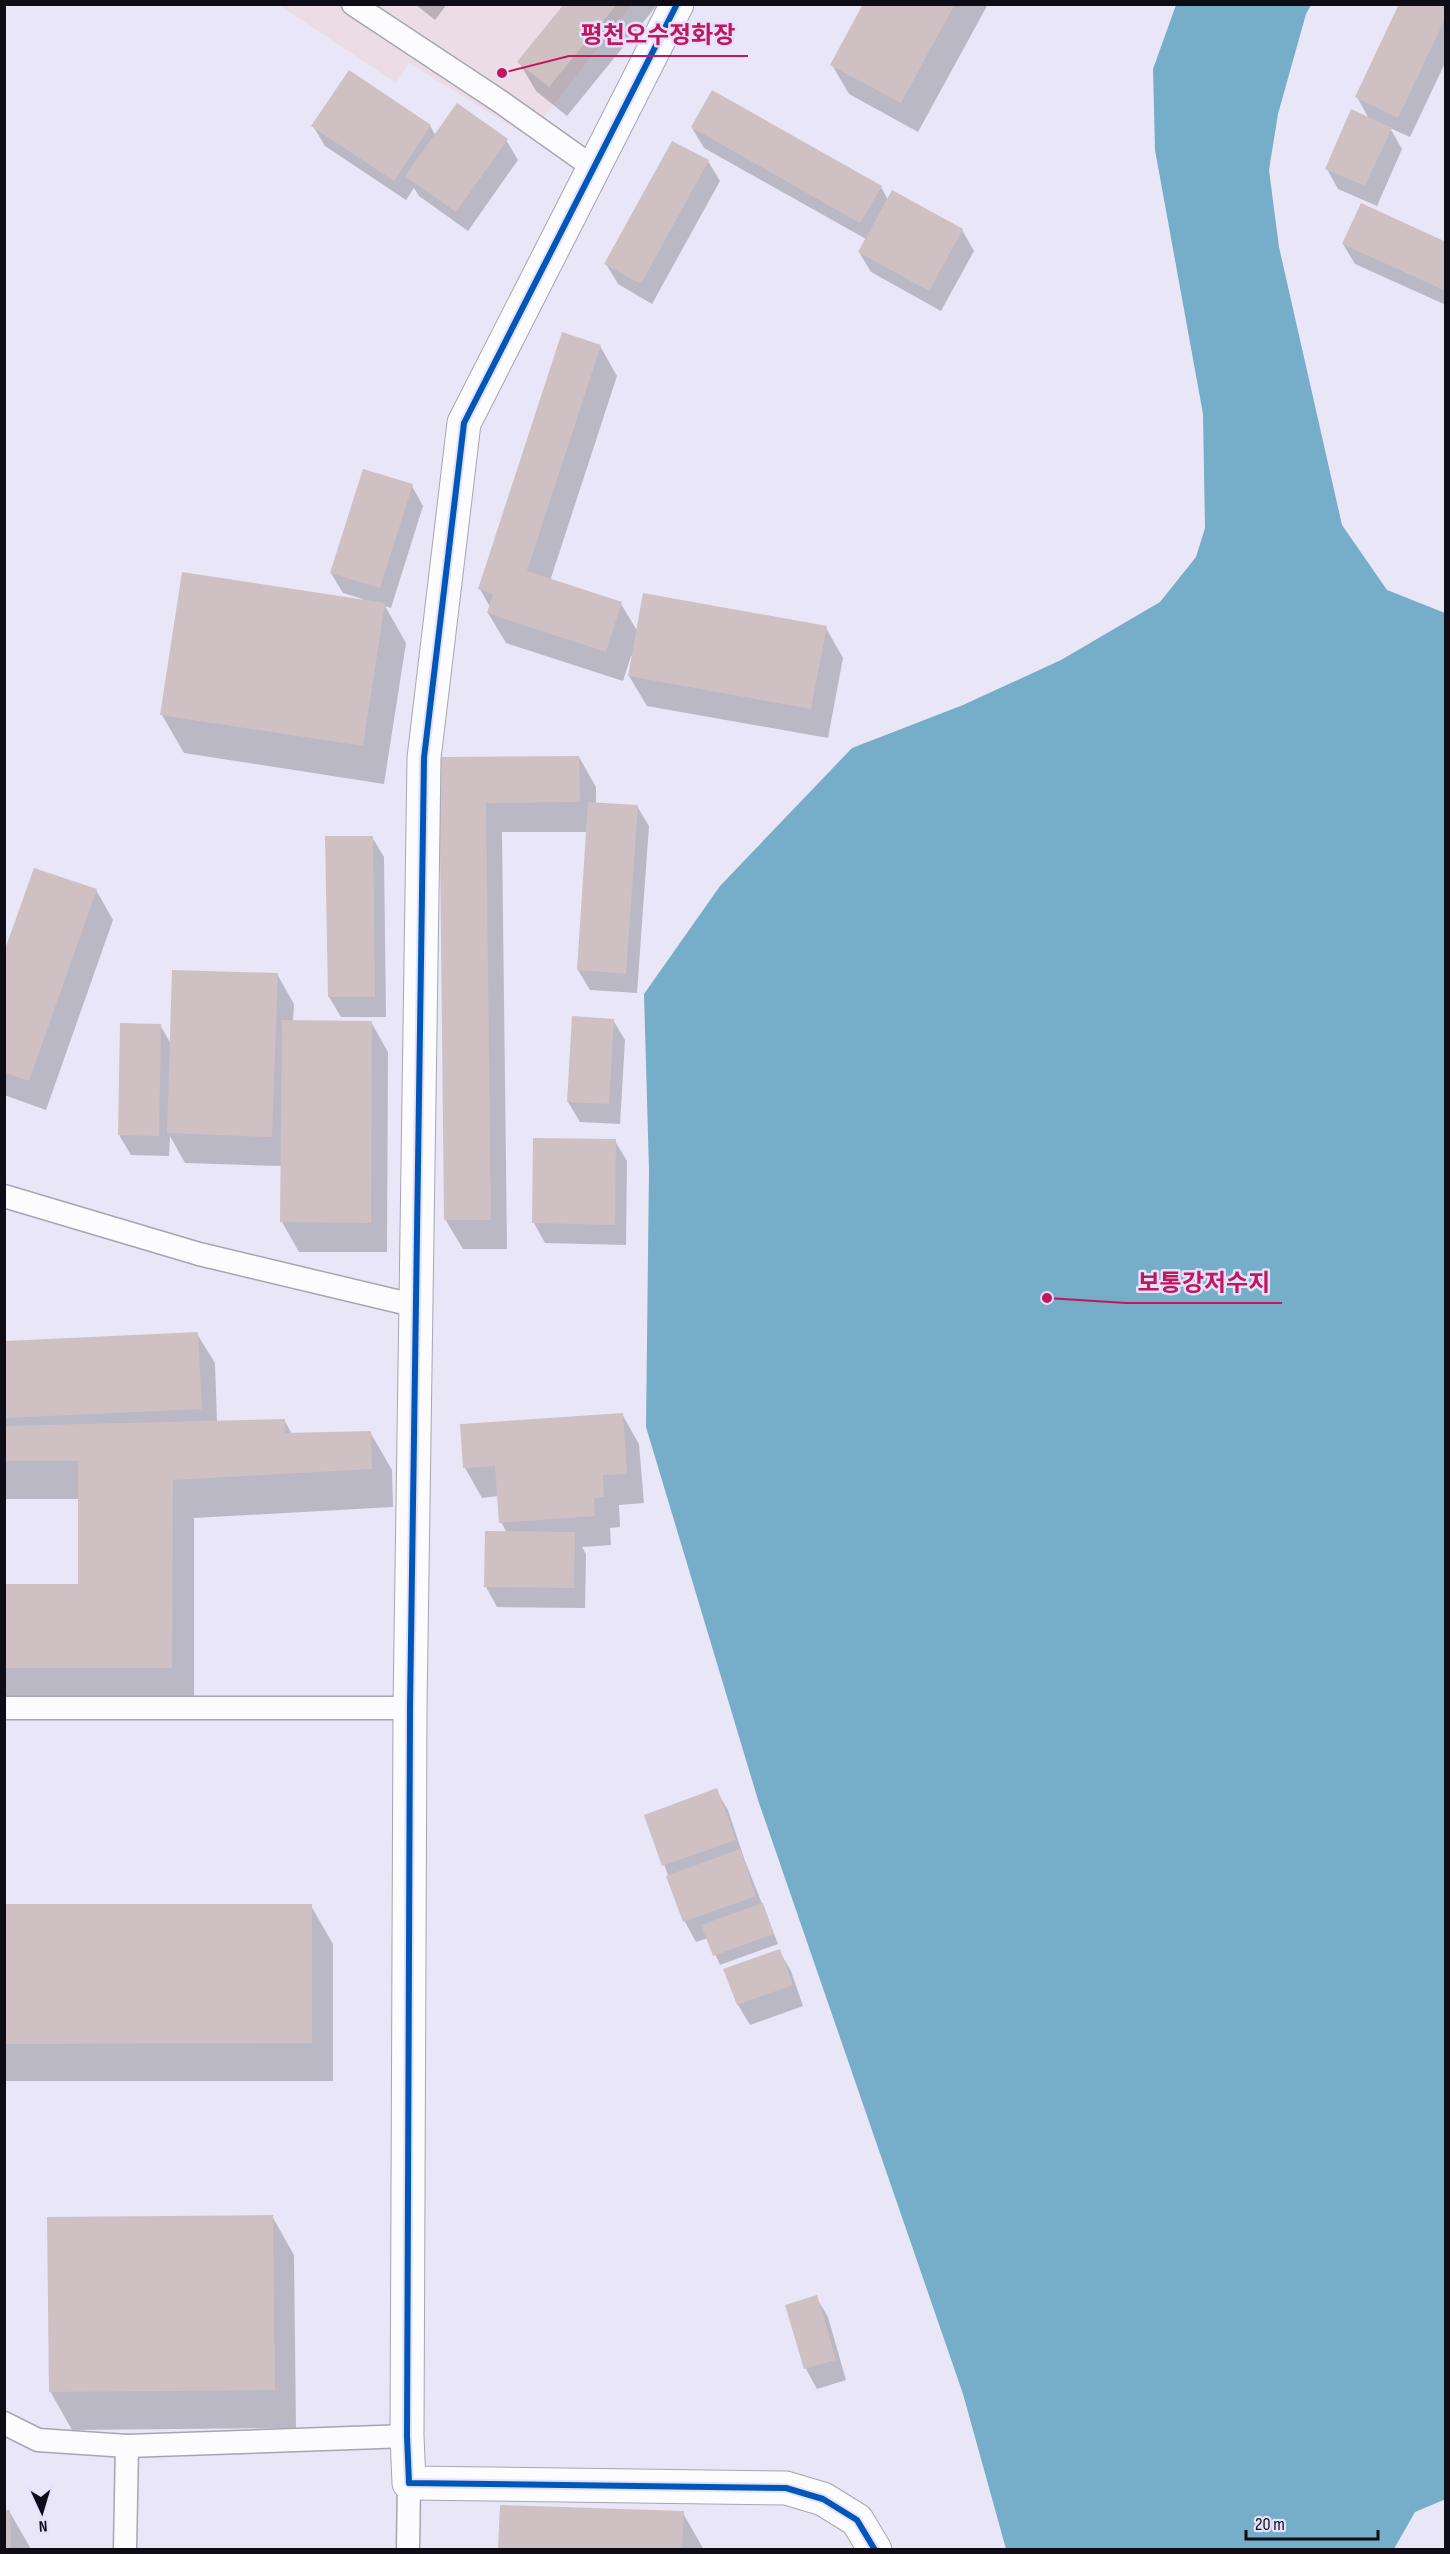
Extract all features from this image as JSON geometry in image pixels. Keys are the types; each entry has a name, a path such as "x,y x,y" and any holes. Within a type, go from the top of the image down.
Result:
{"street":[{"path":"677,4 464,423 424,758 410,1708 406,2436 409,2483 786,2488 823,2499 857,2520 875,2550"}],"lane":[{"path":"353,4 501,102 594,168"},
{"path":"4,1196 199,1254 417,1306"},
{"path":"4,1708 410,1708"},
{"path":"4,2423 38,2440 127,2446 406,2436"},
{"path":"125,2550 127,2446"},
{"path":"408,2550 409,2483"}],"shaded area":[{"path":"279,5 632,5 528,137 409,63 396,83"}],"water":[{"path":"1176,5 1311,5 1306,14 1278,114 1269,170 1279,247 1342,525 1387,590 1445,613 1446,2499 1415,2512 1394,2549 1006,2549 963,2394 758,1800 646,1427 649,1170 644,994 720,886 852,748 963,705 1061,660 1160,602 1196,557 1205,528 1203,414 1155,150 1153,69"}],"building":[{"path":"564,4 617,4 549,87 517,62"},
{"path":"863,4 955,4 901,103 830,65"},
{"path":"1399,4 1446,4 1446,17 1398,118 1355,97"},
{"path":"349,70 431,125 394,181 311,126"},
{"path":"712,90 882,186 860,223 691,127"},
{"path":"457,103 508,139 456,212 405,176"},
{"path":"1351,109 1392,128 1365,186 1325,169"},
{"path":"672,141 709,160 641,284 604,264"},
{"path":"892,190 963,229 929,291 858,252"},
{"path":"1361,203 1446,242 1446,291 1342,244"},
{"path":"562,332 601,345 527,571 622,602 606,652 487,613 493,594 478,589"},
{"path":"363,469 413,484 380,588 330,573"},
{"path":"182,572 385,603 363,746 160,715"},
{"path":"643,593 827,626 811,709 628,676"},
{"path":"579,756 580,802 486,803 491,1220 444,1220 439,757"},
{"path":"588,802 638,805 626,974 577,970"},
{"path":"325,836 373,836 375,997 328,997"},
{"path":"34,868 97,889 29,1081 4,1072 4,952"},
{"path":"172,970 278,973 272,1137 167,1133"},
{"path":"572,1016 614,1019 609,1104 567,1102"},
{"path":"282,1020 372,1021 371,1223 280,1222"},
{"path":"120,1023 161,1024 159,1136 118,1135"},
{"path":"533,1138 616,1139 615,1225 532,1223"},
{"path":"198,1332 202,1409 5,1418 5,1341"},
{"path":"623,1413 627,1474 603,1475 604,1497 594,1498 595,1516 499,1523 495,1466 463,1468 460,1424"},
{"path":"285,1419 285,1433 371,1431 372,1469 173,1480 172,1668 4,1668 4,1584 78,1584 78,1461 4,1461 4,1426"},
{"path":"485,1531 575,1532 574,1588 484,1587"},
{"path":"717,1788 736,1840 662,1866 644,1815"},
{"path":"740,1849 756,1896 683,1922 666,1876"},
{"path":"763,1903 774,1934 713,1956 701,1925"},
{"path":"4,1904 312,1904 312,2043 4,2044"},
{"path":"780,1949 793,1985 737,2005 723,1969"},
{"path":"273,2215 275,2390 49,2392 47,2217"},
{"path":"817,2295 836,2360 804,2369 785,2305"},
{"path":"500,2505 684,2511 682,2550 498,2550"},
{"path":"5,2510 10,2510 11,2550 5,2550"}],"cycle path":[{"path":"677,4 464,423 424,758 410,1708 407,2436 409,2483 786,2488 823,2499 857,2520 875,2550"}],"place":[{"name":"평천오수정화장","path":"502,73"},
{"name":"보통강저수지","path":"1047,1298"}]}
